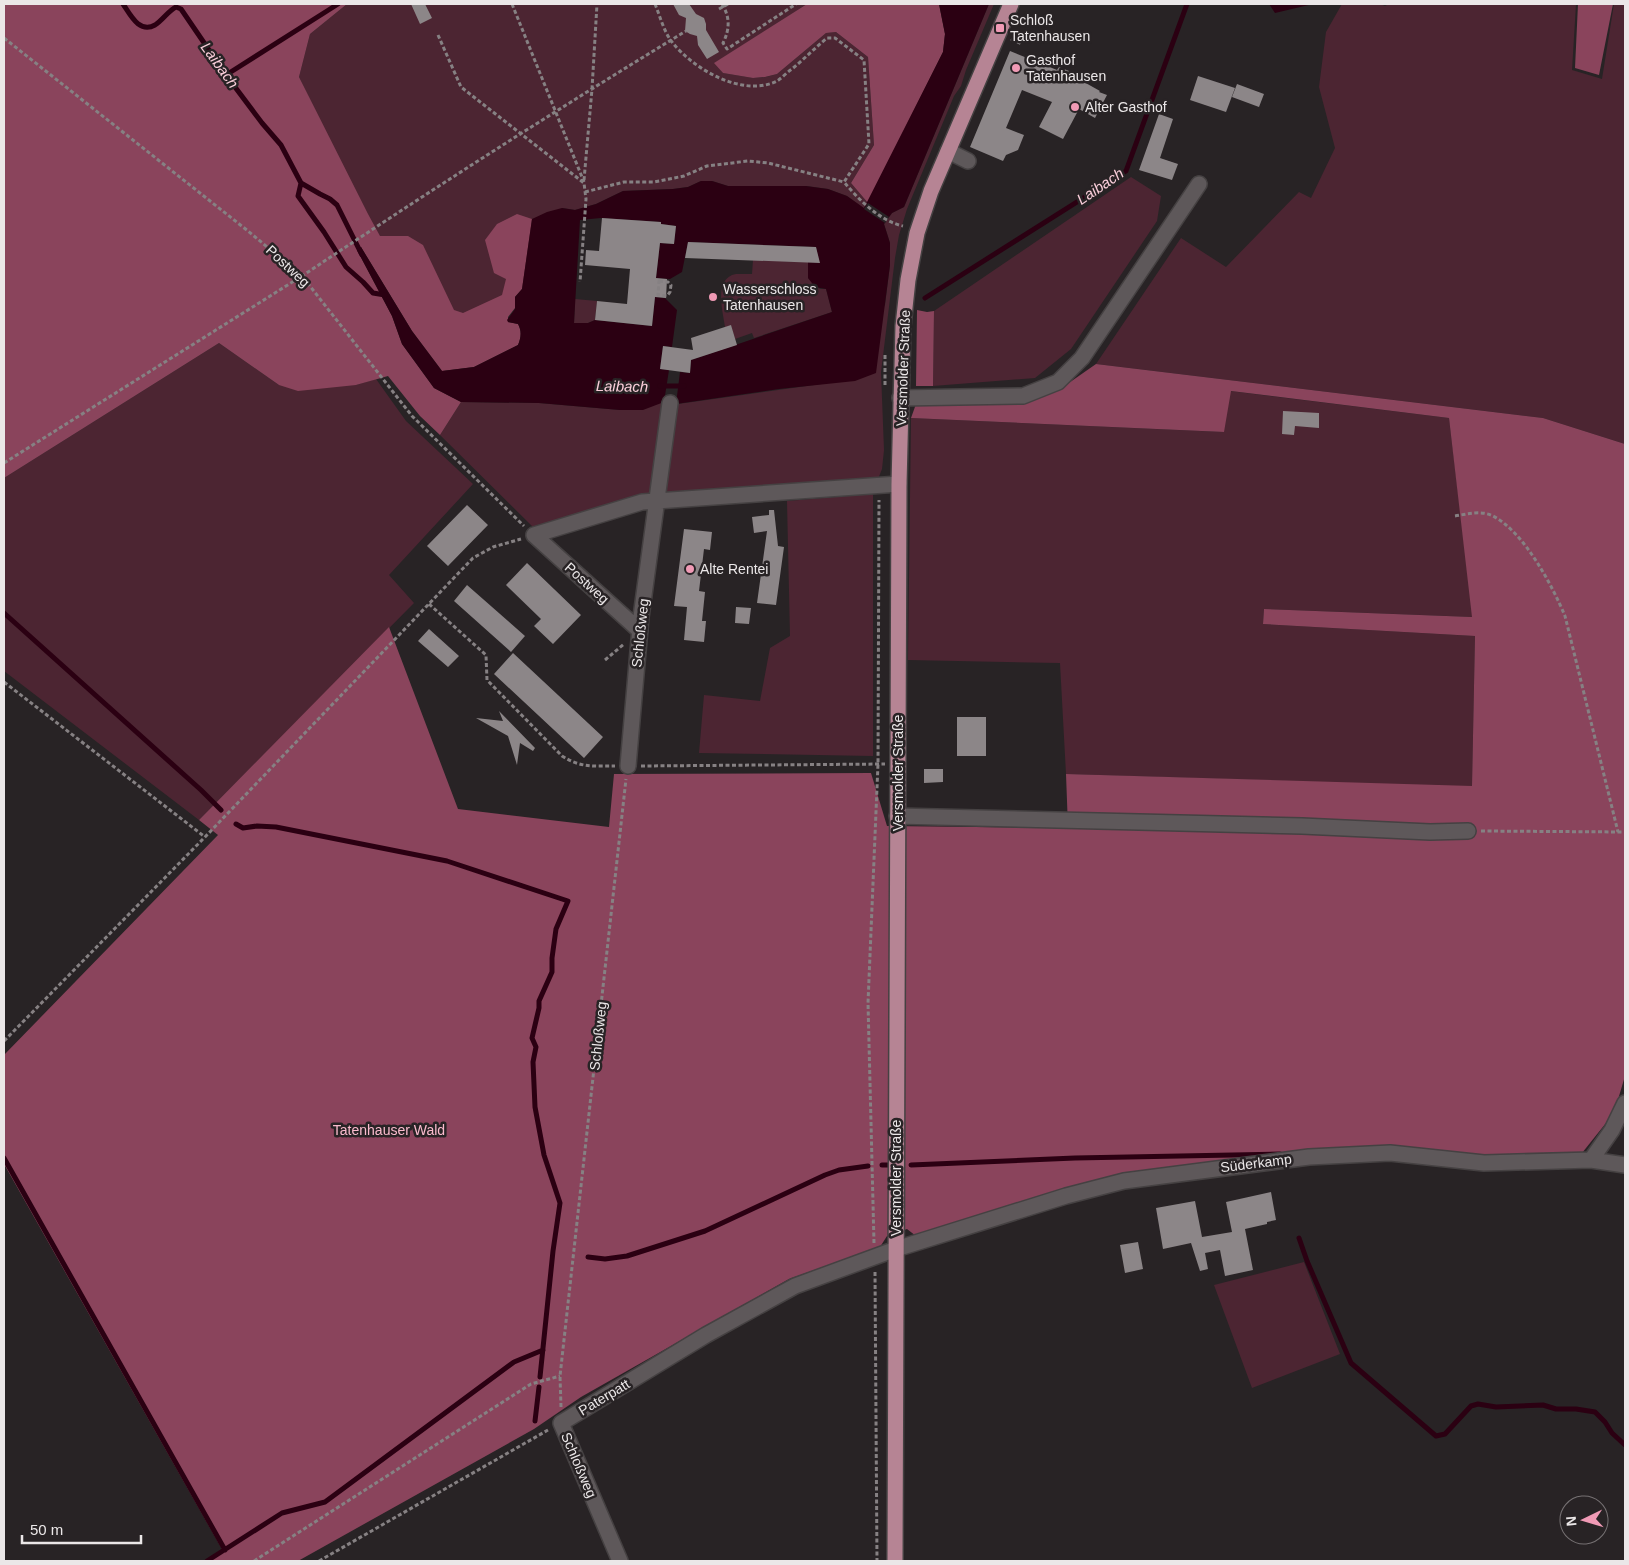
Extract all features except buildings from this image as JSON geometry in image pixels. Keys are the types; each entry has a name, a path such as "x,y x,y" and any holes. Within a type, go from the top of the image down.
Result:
{"main road":[{"name":"Versmolder Straße","path":"895,1561 899,484 903,326 908,280 918,233 931,191 1010,4"}],"street":[{"path":"948,151 968,160"},
{"path":"900,398 1023,396 1058,382 1082,358 1199,184"},
{"name":"Schloßweg","path":"628,766 640,630 670,403"},
{"path":"534,535 642,502 899,484"},
{"name":"Postweg","path":"534,535 640,630"},
{"path":"897,816 1302,826 1430,832 1468,831"},
{"path":"1624,1106 1625,1126"},
{"path":"1591,1160 1612,1130 1624,1106"},
{"name":"Süderkamp","path":"896,1249 1066,1196 1124,1181 1236,1165 1309,1157 1390,1153 1484,1163 1591,1160 1625,1165"},
{"name":"Paterpatt","path":"561,1423 706,1335 795,1286 896,1249"},
{"name":"Schloßweg","path":"561,1423 620,1561"}],"path":[{"path":"512,4 584,183"},
{"path":"580,282 586,199 584,183 598,4"},
{"path":"655,4 671,40 681,52 703,70 730,82 762,85 778,81 827,38 834,38 864,60 869,144 844,182"},
{"path":"719,9 722,5 728,4"},
{"path":"786,4 788,8"},
{"path":"722,5 729,22 728,33 723,43 727,48 796,4"},
{"path":"4,463 302,276 520,134 686,31"},
{"path":"438,36 461,86 584,183"},
{"name":"Postweg","path":"4,38 241,225 302,276 412,416 534,535"},
{"path":"585,192 624,182 654,182 684,176 707,166 748,161 768,163 844,182 866,206 898,226 907,227"},
{"path":"659,281 668,282 671,286 667,296 658,295 657,288 659,281"},
{"path":"877,1561 875,1257 868,1003 878,764 879,486"},
{"path":"1455,516 1476,512 1493,516 1514,532 1537,562 1555,591 1564,616 1618,832"},
{"path":"4,1041 205,837 473,558 493,546 534,535"},
{"path":"429,604 486,654 487,680 562,756 573,763 586,766 878,764"},
{"path":"4,682 205,837"},
{"name":"Schloßweg","path":"561,1423 560,1376 628,766"},
{"path":"1468,831 1625,832"},
{"path":"254,1561 531,1384 560,1376"},
{"path":"319,1561 561,1423"}],"shaded area":[{"path":"347,4 807,4 715,63 723,73 753,78 766,77 777,74 826,33 836,32 868,57 874,145 851,183 868,203 864,209 847,196 828,189 806,186 728,186 712,181 701,181 688,187 673,189 623,191 596,204 575,210 562,208 522,289 442,371 299,77 310,34"},
{"path":"989,4 994,4 961,86 954,96 907,209 899,235 881,372 884,450 882,469 878,479 682,491 645,496 535,529 440,435 461,402 539,403 620,410 664,402 678,404 821,384 885,305 890,265 890,243 884,224 892,213 904,207"},
{"path":"1342,4 1380,4 1385,6 1389,4 1576,4 1572,70 1602,79 1614,4 1625,4 1625,444 1543,418 1096,364 1181,238 1226,267 1299,192 1311,198 1335,148 1319,87 1326,32"},
{"path":"1131,177 1161,196 1157,221 1071,349 1035,378 933,386 934,311"},
{"path":"753,260 808,262 808,278 820,289 826,289 832,312 754,338 752,333 735,339 731,326 725,327 721,296 722,289 724,282 729,277 736,274 752,274"},
{"path":"575,299 597,301 595,320 588,323 574,324"},
{"path":"219,343 279,385 356,385 376,379 406,421 473,484 389,575 414,603 199,820 4,671 4,478"},
{"path":"1230,391 1449,418 1473,617 1264,609 1263,624 1475,636 1472,787 1066,774 1060,663 908,660 911,418 1223,432"},
{"path":"873,494 873,756 699,753 704,695 760,701 770,648 790,636 787,501"},
{"path":"1304,1262 1340,1354 1252,1388 1214,1285"}],"green space":[{"path":"4,4 347,4 310,34 299,77 380,236 408,236 423,245 454,310 463,313 502,295 506,279 494,273 485,240 497,224 517,214 532,219 522,289 515,297 515,308 508,317 508,322 518,324 520,329 521,334 518,345 474,367 442,371 412,331 361,247 357,250 392,316 402,344 434,388 461,402 440,435 420,416 388,376 356,385 298,391 279,385 219,343 4,478"},
{"path":"807,4 939,4 945,34 943,52 868,203 851,183 874,145 868,57 836,32 826,33 777,74 753,78 723,73 714,63"},
{"path":"1578,4 1613,4 1599,75 1575,68"},
{"path":"917,310 934,311 933,386 916,386"},
{"name":"Tatenhauser Wald","path":"1096,364 1543,418 1625,444 1625,1076 1614,1113 1582,1153 1481,1158 1394,1145 1289,1153 1122,1175 916,1236 907,1229 887,1236 880,1247 789,1279 581,1397 534,1429 298,1561 209,1561 223,1551 4,1164 4,1055 218,835 199,820 389,627 458,809 609,827 614,774 871,773 887,826 1068,828 1066,774 1472,786 1475,636 1263,624 1264,609 1472,617 1449,418 1231,391 1224,432 911,418 916,404 1025,401 1063,387"}],"water":[{"path":"939,4 989,4 904,207 892,213 884,224 890,243 890,265 876,373 855,381 779,389 676,404 680,372 690,373 691,360 832,312 826,289 815,287 808,278 808,262 819,262 816,247 688,242 682,272 670,279 656,278 660,243 674,244 676,226 661,224 661,222 601,218 580,220 574,323 588,323 595,320 652,326 655,297 665,298 677,310 672,347 663,346 660,369 669,370 664,402 643,410 620,410 539,403 461,402 434,388 402,344 392,316 357,250 361,247 412,331 442,371 474,367 518,345 521,334 518,324 508,322 507,320 515,309 515,297 522,289 532,219 547,212 562,208 575,210 596,204 623,191 673,189 688,187 701,181 712,181 728,186 806,186 828,189 847,196 864,208 943,52 945,34"},
{"path":"1269,4 1313,4 1275,13"}],"pier":[{"path":"868,203 889,217 885,223 864,209"}],"waterway":[{"name":"Laibach","path":"123,4 136,22 144,27 155,25 176,7 181,9 226,75 281,145 301,183 337,205 362,255"},
{"path":"226,75 338,4"},
{"name":"Laibach","path":"925,298 1126,171 1187,4"},
{"name":"Laibach","path":"301,183 298,196 346,267 373,293 385,295"},
{"name":"Laibach","path":"660,386 684,386"},
{"path":"4,613 221,810"},
{"path":"236,824 243,828 257,826 276,827 447,861 568,901 556,929 552,972 539,1001 532,1038 536,1047 533,1062 535,1107 544,1155 560,1203 540,1377"},
{"path":"911,1165 1075,1158 1280,1154"},
{"path":"4,1158 225,1550"},
{"path":"882,1165 890,1165"},
{"path":"588,1257 605,1259 627,1256 705,1231 825,1175 839,1170 868,1166"},
{"path":"1299,1238 1351,1363 1436,1436 1445,1434 1471,1406 1478,1404 1496,1407 1543,1405 1556,1409 1576,1409 1595,1412 1612,1433 1625,1445"},
{"path":"207,1561 282,1513 325,1502 514,1362 543,1350"},
{"path":"535,1421 539,1387"}],"place":[{"name":"Schloß Tatenhausen","path":"1000,28"},
{"name":"Gasthof Tatenhausen","path":"1016,68"},
{"name":"Alter Gasthof","path":"1075,107"},
{"name":"Wasserschloss Tatenhausen","path":"713,297"},
{"name":"Alte Rentei","path":"690,569"}]}
